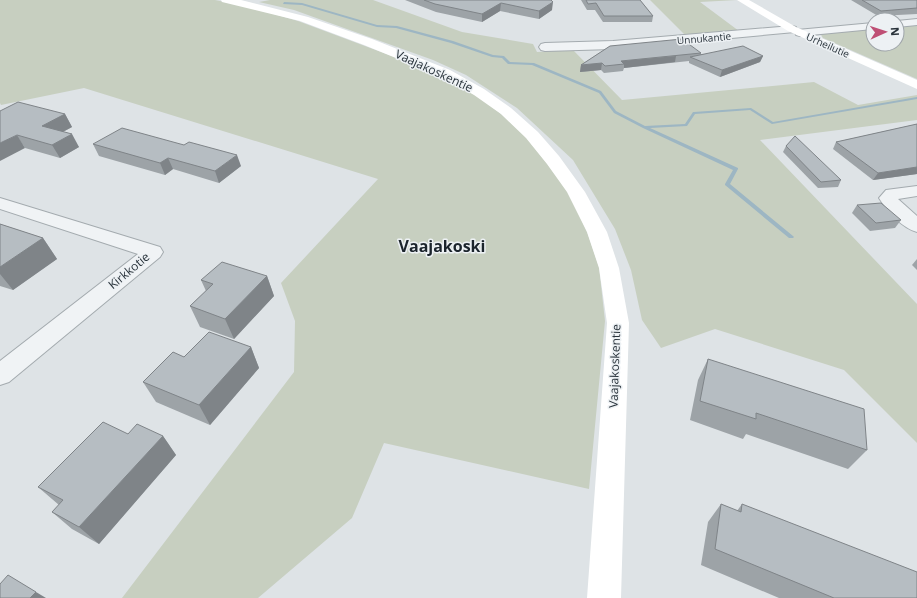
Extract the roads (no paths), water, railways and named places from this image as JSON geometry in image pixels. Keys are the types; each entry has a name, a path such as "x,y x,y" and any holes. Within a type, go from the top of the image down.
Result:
{"main road":[{"name":"Vaajakoskentie","path":"226,0 304,19 368,42 445,73 472,88 506,111 532,135 553,160 576,192 597,232 609,268 618,323 604,598"},
{"name":"Urheilutie","path":"742,0 796,31 917,85"}],"street":[{"path":"905,23 917,22"},
{"name":"Unnukantie","path":"545,47 613,45 865,27"},
{"path":"917,191 892,194 888,198 892,204 917,226"},
{"name":"Kirkkotie","path":"0,203 153,252 0,375"}],"waterway":[{"path":"284,3 302,4 377,26 396,27 452,42 493,56 503,57 509,63 533,64 600,92 615,112 644,127 686,125 694,113 751,109 772,123 917,98"},
{"path":"645,127 736,169 727,184 791,237"}],"district":[{"name":"Vaajakoski","path":"442,246"}]}
